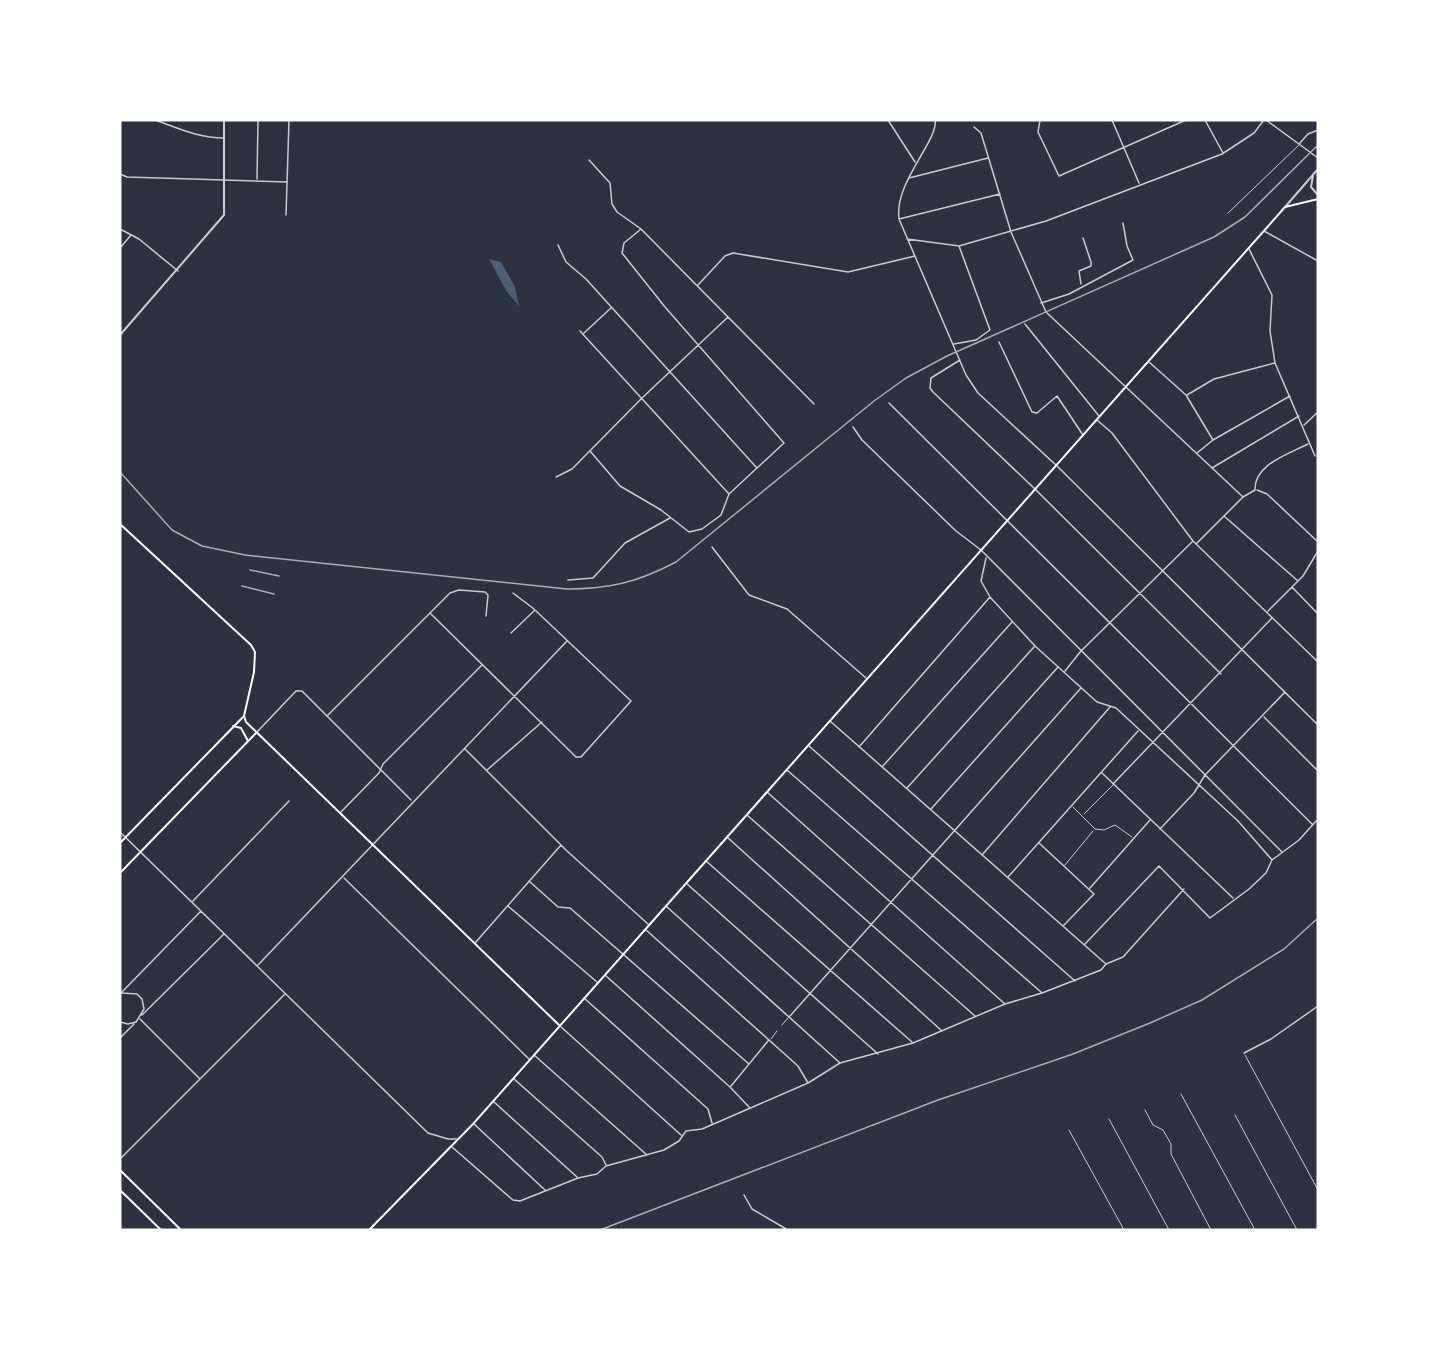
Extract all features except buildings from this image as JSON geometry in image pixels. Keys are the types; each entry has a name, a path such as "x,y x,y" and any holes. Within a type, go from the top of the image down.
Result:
{"main road":[{"path":"369,1230 473,1124 1285,207 1318,197"},
{"path":"120,524 252,645 255,652 254,672 243,716 120,843"},
{"path":"243,716 256,733 559,1025"},
{"path":"233,726 241,729 248,741"},
{"path":"120,873 256,733"},
{"path":"120,1170 181,1230"},
{"path":"120,1190 161,1230"}],"street":[{"path":"155,120 208,138 225,138"},
{"path":"120,335 178,271 224,215 224,120"},
{"path":"257,181 258,120"},
{"path":"286,215 290,120"},
{"path":"888,120 915,162"},
{"path":"935,120 934,130 907,178 897,206 899,219 907,239 966,375 978,393 1057,465 1318,726"},
{"path":"1040,120 1038,132 1059,176 1186,120"},
{"path":"1112,120 1139,184"},
{"path":"1205,120 1223,153"},
{"path":"907,239 959,246 1046,221 1223,153 1254,133 1265,120 1318,159"},
{"path":"974,127 981,133 1011,232 1040,304 1125,388 1243,496"},
{"path":"1300,144 1308,134 1318,130"},
{"path":"907,178 989,157"},
{"path":"589,160 610,183 614,207 641,229 814,404"},
{"path":"1285,207 1318,169"},
{"path":"1314,173 1311,187 1318,197"},
{"path":"120,174 127,177 287,182"},
{"path":"899,219 1001,194"},
{"path":"1040,304 1069,294 1081,285 1133,260 1127,246 1123,223"},
{"path":"120,229 132,235 178,271"},
{"path":"590,451 623,488 670,517 689,532 702,529 721,515 729,494 783,442 646,285 622,253 624,243 641,229"},
{"path":"1264,231 1318,261"},
{"path":"120,248 132,235"},
{"path":"1081,285 1079,271 1091,266 1083,238"},
{"path":"558,245 566,262 611,308 756,468"},
{"path":"954,344 976,340 990,330 959,246"},
{"path":"1249,248 1272,296 1269,332 1275,363 1304,425 1315,456"},
{"path":"697,286 725,256 733,253 848,272 915,256"},
{"path":"583,334 611,308"},
{"path":"556,477 572,469 642,398 728,317"},
{"path":"1025,324 1112,433 1193,541 1318,662"},
{"path":"580,331 729,494"},
{"path":"999,342 1032,412 1037,413 1057,396 1083,435"},
{"path":"960,360 932,378 930,388 1221,674"},
{"path":"1149,362 1186,395 1213,440"},
{"path":"1186,395 1214,379 1275,363"},
{"path":"1196,454 1213,440 1290,396"},
{"path":"889,403 1312,824"},
{"path":"1304,425 1318,412"},
{"path":"1212,468 1300,416"},
{"path":"853,428 862,440 940,516 981,550 1282,852"},
{"path":"1256,490 1257,477 1263,469 1309,443"},
{"path":"1196,543 1243,496 1256,490 1266,494 1318,542"},
{"path":"1224,516 1298,581"},
{"path":"568,580 593,578 625,543 670,517"},
{"path":"1064,672 1081,651 1193,541"},
{"path":"712,547 749,595 787,609 867,679"},
{"path":"1268,612 1298,581 1318,551"},
{"path":"986,557 981,581 990,597 1035,646 1081,688 1102,705 1111,706 1138,730 1238,821 1272,860"},
{"path":"1292,587 1318,614"},
{"path":"327,717 450,593 459,590 487,593 486,616"},
{"path":"431,614 576,757 581,757 631,702 535,610 513,593"},
{"path":"859,747 990,597"},
{"path":"511,633 535,610"},
{"path":"1113,784 1162,731 1221,674 1272,618"},
{"path":"882,767 1013,621"},
{"path":"257,966 374,846 376,839 567,640"},
{"path":"906,789 1035,646"},
{"path":"340,813 482,664"},
{"path":"931,810 1058,667"},
{"path":"789,1016 811,994 1081,688"},
{"path":"256,733 298,690 412,801"},
{"path":"1160,829 1205,775 1285,692"},
{"path":"982,855 1111,706"},
{"path":"1262,715 1318,771"},
{"path":"830,721 1106,964"},
{"path":"486,770 542,722"},
{"path":"1008,877 1138,730"},
{"path":"808,745 1074,981"},
{"path":"464,748 561,845 648,925"},
{"path":"787,769 1042,993"},
{"path":"1102,773 1233,898"},
{"path":"767,791 1005,1004"},
{"path":"193,902 289,801"},
{"path":"746,814 976,1017"},
{"path":"1089,888 1150,819"},
{"path":"1085,945 1156,867 1162,867 1210,918 1266,873 1272,860 1299,840 1318,819"},
{"path":"120,832 428,1133 448,1139 458,1139"},
{"path":"726,837 942,1031"},
{"path":"1038,842 1089,888 1093,896 1063,926"},
{"path":"474,944 561,845"},
{"path":"705,861 913,1043"},
{"path":"343,877 529,1060"},
{"path":"529,881 558,907 570,908 750,1064"},
{"path":"686,883 878,1054"},
{"path":"452,1146 513,1200 520,1201 578,1178 597,1174 606,1166 673,1145 681,1134 702,1130 749,1107 808,1083 840,1063 913,1043 1005,1004 1042,993 1101,970 1106,964 1123,957 1184,889"},
{"path":"508,905 597,982"},
{"path":"666,905 840,1063"},
{"path":"120,994 201,910"},
{"path":"645,929 805,1073 808,1083"},
{"path":"142,1015 225,934"},
{"path":"604,974 730,1087 749,1107"},
{"path":"120,994 130,992 140,997 144,1005 140,1019 120,1038"},
{"path":"120,1159 286,993"},
{"path":"583,998 708,1109 712,1117 712,1124"},
{"path":"1244,1053 1270,1039 1318,1006"},
{"path":"140,1019 200,1079"},
{"path":"120,1022 136,1022"},
{"path":"559,1025 681,1134"},
{"path":"730,1087 769,1040"},
{"path":"534,1055 646,1155"},
{"path":"513,1079 602,1157 606,1166"},
{"path":"493,1101 578,1178"},
{"path":"473,1124 545,1190"},
{"path":"744,1195 752,1209 788,1230"}],"lane":[{"path":"1228,213 1300,144"},
{"path":"1082,815 1113,784"},
{"path":"1072,806 1095,829 1104,830 1115,825 1134,838"},
{"path":"1064,866 1095,829"},
{"path":"782,1025 789,1016"},
{"path":"769,1040 777,1031"},
{"path":"1244,1053 1318,1190"},
{"path":"1181,1094 1255,1230"},
{"path":"1145,1110 1153,1125 1163,1130 1171,1144 1171,1154 1211,1230"},
{"path":"1235,1115 1297,1230"},
{"path":"1109,1119 1168,1230"},
{"path":"1068,1130 1124,1230"}],"water":[{"path":"489,259 501,262 515,287 519,306 507,292"}],"railway":[{"path":"120,472 172,530 202,546 245,555 567,589 597,588 623,583 649,575 676,562 874,401 906,378 947,356 1214,237 1245,217 1318,145"},
{"path":"250,570 279,576"},
{"path":"242,586 274,594"},
{"path":"600,1230 938,1100 1073,1054 1150,1023 1202,1000 1284,949 1318,918"}]}
